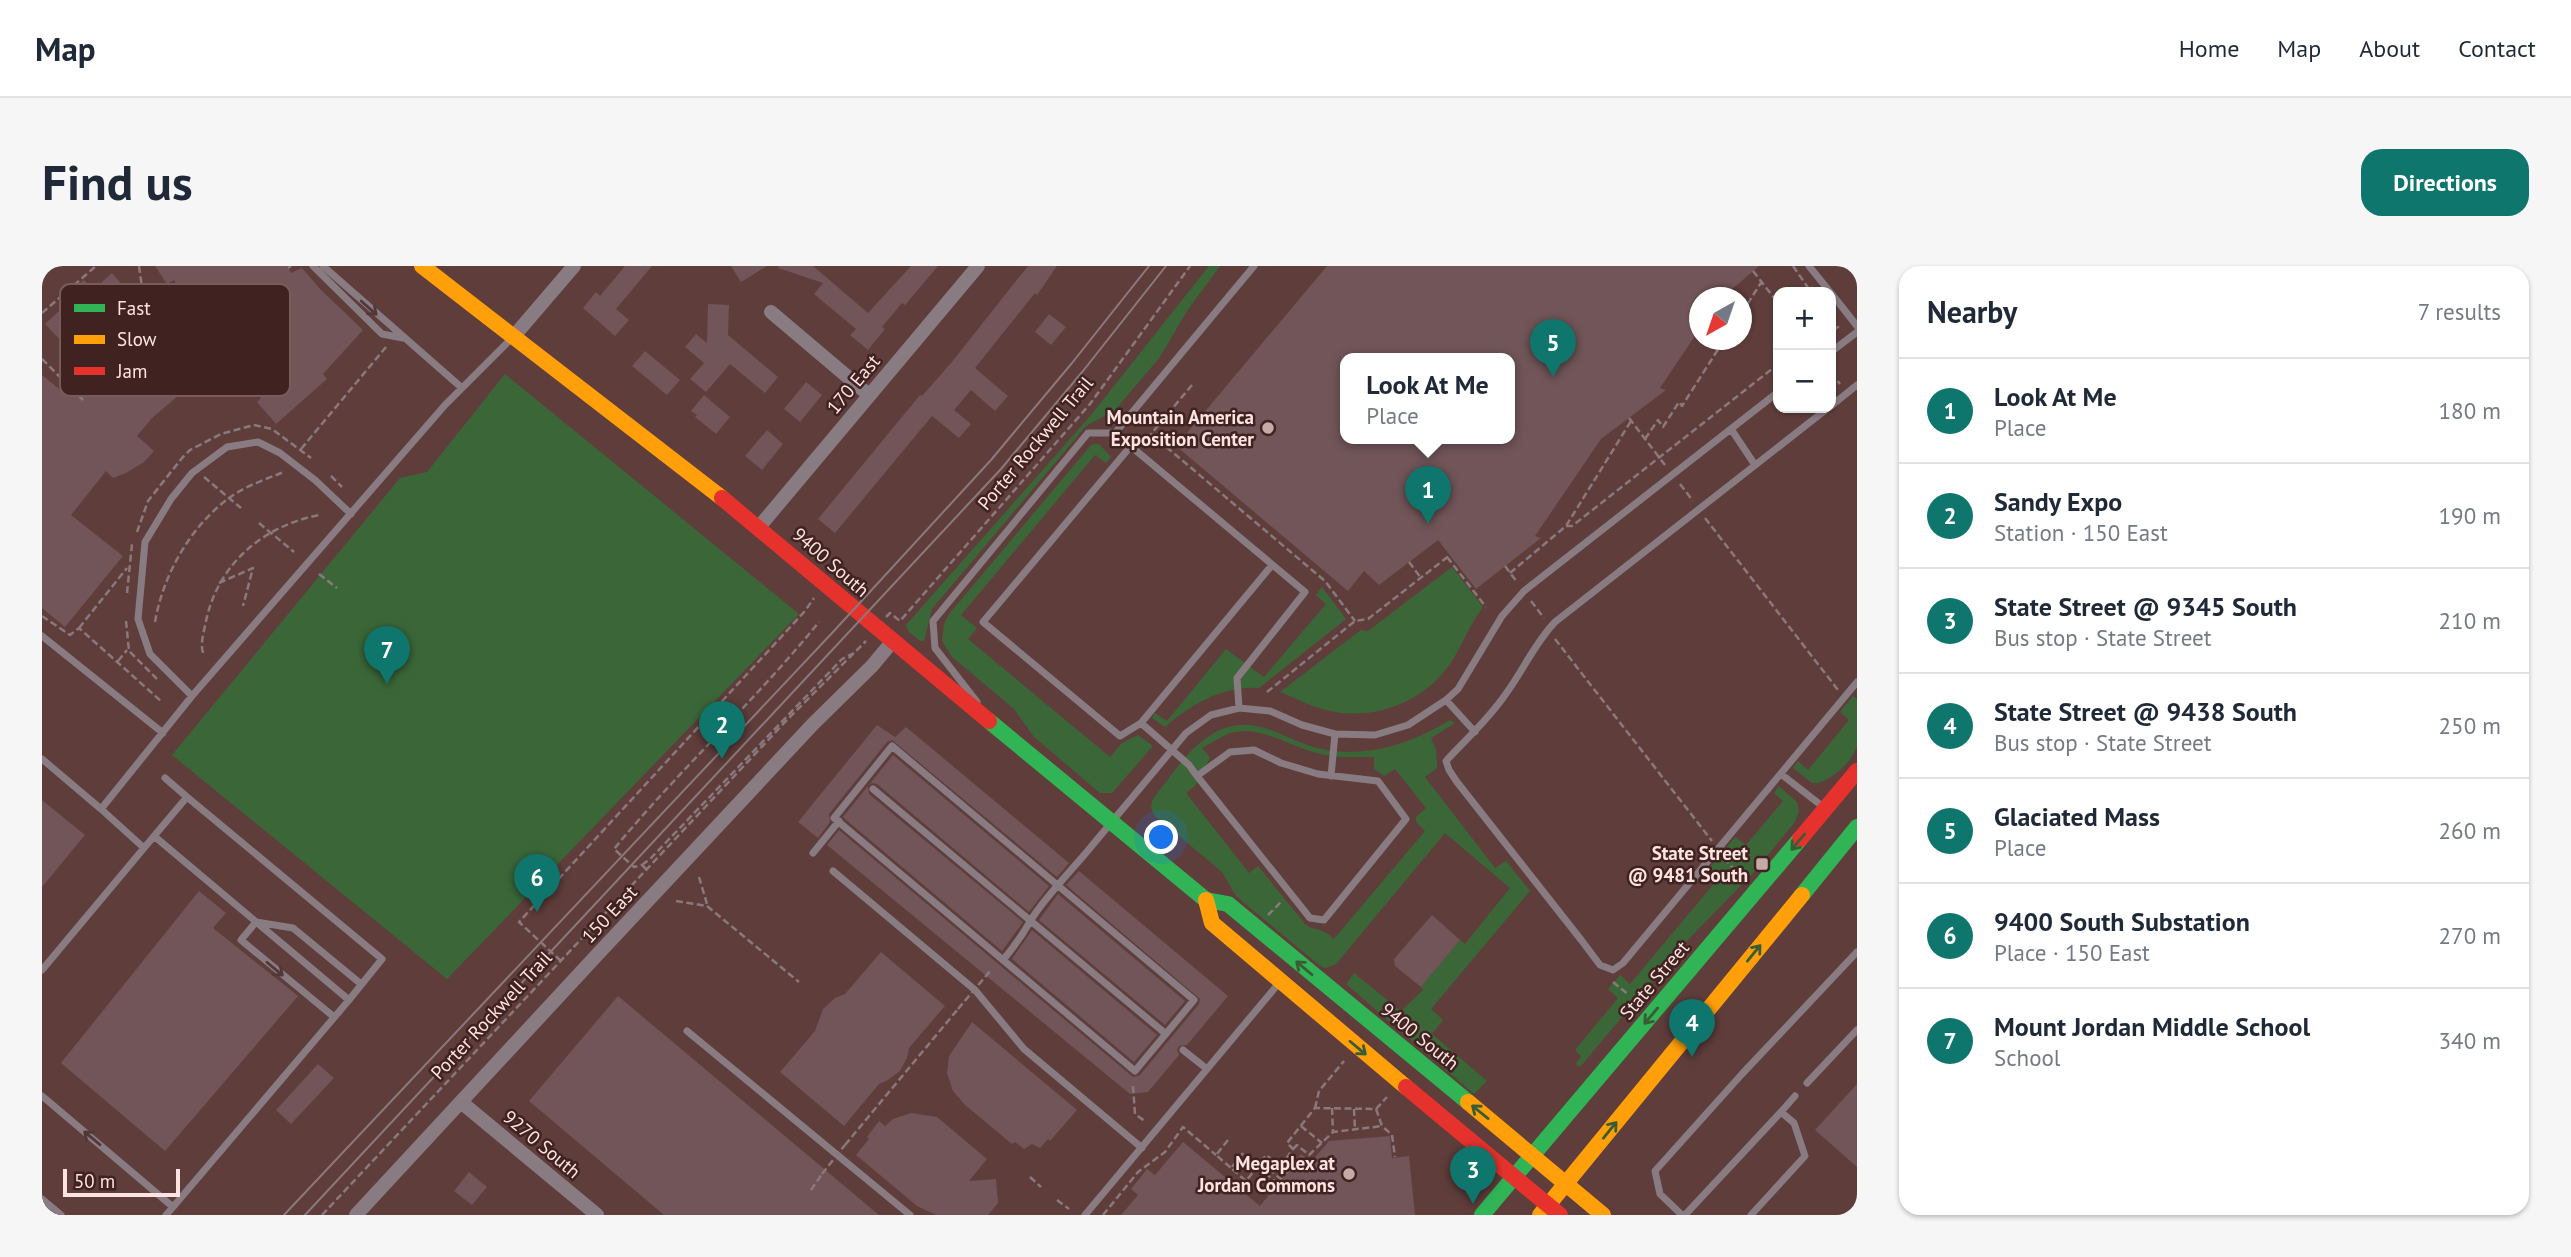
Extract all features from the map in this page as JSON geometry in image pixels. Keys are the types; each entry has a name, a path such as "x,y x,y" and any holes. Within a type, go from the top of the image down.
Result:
{"street":[{"name":"9400 South","path":"422,266 759,527 892,642 1111,823 1206,900 1228,904 1567,1182 1603,1215"},
{"path":"514,336 573,266"},
{"name":"170 East","path":"759,527 978,266"},
{"path":"771,312 869,395"},
{"name":"150 East","path":"356,1215 746,795 892,642"},
{"name":"State Street","path":"1482,1215 1857,771"},
{"path":"1549,1212 1567,1182 1855,832"},
{"name":"9400 South","path":"1206,900 1212,923 1514,1177 1549,1212"},
{"name":"9270 South","path":"461,1102 597,1215"}],"lane":[{"path":"313,266 382,334 403,338"},
{"path":"324,266 462,388"},
{"path":"1115,433 1254,266"},
{"path":"1809,266 1825,287"},
{"path":"1836,300 1857,326"},
{"path":"1834,350 1857,332"},
{"path":"101,809 192,696 462,388 514,336"},
{"path":"1836,402 1857,385"},
{"path":"1003,960 1027,930 1031,920 1186,733 1211,715 1239,708 1270,710 1302,725 1335,734 1375,735 1408,724 1446,700 1458,689 1502,617 1524,592 1773,396"},
{"path":"1821,413 1549,628 1486,721 1446,761 1449,770 1600,965 1613,970 1623,963 1857,682"},
{"path":"1731,429 1755,465"},
{"path":"998,729 935,648 933,621 1088,433 1115,433 1305,592 1237,678 1239,708"},
{"path":"192,696 150,654 138,619 145,542 171,499 192,473 227,447 258,442 280,453 315,480 351,514"},
{"path":"1130,447 983,622 1120,736 1141,723 1272,565"},
{"path":"42,636 163,733"},
{"path":"1446,700 1475,732"},
{"path":"1141,723 1197,776 1310,918 1324,920 1406,819 1378,781 1331,776 1281,763 1254,750 1230,751 1197,776"},
{"path":"1331,776 1335,734"},
{"path":"892,746 1059,886 1194,1000 1135,1071 834,817 892,746"},
{"path":"42,759 144,848"},
{"path":"1781,774 1826,809"},
{"path":"165,778 382,959 166,1215"},
{"path":"873,789 1166,1034"},
{"path":"42,970 187,797"},
{"path":"813,853 839,821"},
{"path":"154,836 349,1000"},
{"path":"833,871 975,990 1024,1049 1142,1147"},
{"path":"256,922 293,928 361,984"},
{"path":"256,922 241,940 334,1017"},
{"path":"1795,1096 1684,1215 1660,1194 1656,1171 1742,1073 1857,952"},
{"path":"1084,1215 1280,982"},
{"path":"1807,1083 1857,1030"},
{"path":"687,1031 910,1215"},
{"path":"1183,1050 1207,1069"},
{"path":"42,1096 173,1206"},
{"path":"1751,1215 1805,1156 1794,1123 1781,1112"},
{"path":"42,1199 61,1215"}],"path":[{"path":"78,284 96,266"},
{"path":"139,266 142,284"},
{"name":"Porter Rockwell Trail","path":"890,613 900,621 1074,422 1190,266"},
{"path":"1793,266 1808,287"},
{"path":"1753,271 1773,296"},
{"path":"1752,296 1762,281"},
{"path":"42,313 60,298"},
{"path":"301,449 389,344"},
{"path":"1645,439 1658,420 1663,427 1679,402 1682,406 1718,350"},
{"path":"42,359 60,377"},
{"path":"1566,526 1572,526 1773,369"},
{"path":"1192,385 1151,434 1325,581 1355,621"},
{"path":"79,396 83,400"},
{"path":"1510,573 1566,526 1630,419 1845,697"},
{"path":"127,600 130,550 148,501 190,450 220,434 254,425 272,429 311,458"},
{"path":"155,622 159,597 172,567 190,539 229,498 284,472"},
{"path":"331,476 342,487"},
{"path":"204,477 241,508"},
{"path":"203,653 201,647 208,613 219,583 239,556 270,532 300,519 319,515"},
{"path":"259,523 294,552"},
{"path":"1267,692 1355,621 1368,619 1449,556 1486,607"},
{"path":"1409,562 1421,578"},
{"path":"42,616 70,635 79,628 129,565"},
{"path":"1505,566 1546,620 1552,636 1738,874"},
{"path":"219,583 253,568 243,606"},
{"path":"319,574 337,588"},
{"path":"561,961 519,922 796,621 824,583"},
{"path":"126,611 128,649 163,685"},
{"path":"646,869 642,865 634,867 614,849 819,622"},
{"path":"79,628 162,702"},
{"path":"118,661 128,649"},
{"name":"Porter Rockwell Trail","path":"322,1215 806,700 856,653 842,659 642,865"},
{"path":"699,877 708,906"},
{"path":"676,901 708,906 799,982"},
{"path":"811,1190 845,1144 991,970"},
{"path":"1607,977 1629,995"},
{"path":"1293,1149 1287,1143 1315,1108 1319,1091 1344,1061"},
{"path":"1133,1086 1135,1114 1148,1124"},
{"path":"1315,1108 1376,1109 1387,1097"},
{"path":"1332,1108 1333,1132"},
{"path":"1354,1109 1355,1129"},
{"path":"1376,1109 1382,1126 1392,1135 1395,1157"},
{"path":"1301,1126 1322,1143"},
{"path":"1280,1167 1297,1145 1309,1156 1333,1132 1382,1126"},
{"path":"1103,1215 1138,1172 1165,1152 1183,1128 1246,1181 1266,1155 1288,1173"},
{"path":"1166,1139 1171,1143"},
{"path":"1216,1155 1228,1140"},
{"path":"1231,1168 1243,1153"},
{"path":"1261,1161 1282,1180"},
{"path":"1257,1166 1278,1184"},
{"path":"1030,1177 1041,1186"},
{"path":"1057,1200 1069,1209"}],"green space":[{"path":"1209,266 1220,266 1187,311 1160,357 1115,410 1086,426 932,609 924,641 920,641 908,631 906,625 1091,415"},
{"path":"505,374 799,614 447,979 172,755 400,478 427,472"},
{"path":"1099,444 1111,457 1106,463 1095,455 961,615 977,628 968,639 1110,757 1122,743 1138,735 1153,746 1112,793 1100,793 1034,737 1014,709 952,657 942,641 944,624 949,614 1091,445"},
{"path":"1452,567 1483,607 1450,664 1426,689 1395,706 1361,713 1326,710 1280,692 1361,630 1368,631"},
{"path":"1322,587 1346,619 1259,688 1220,693 1197,704 1165,727 1152,718 1155,713 1167,721 1226,649 1264,677 1326,604 1316,595"},
{"path":"1853,696 1857,699 1855,752 1832,776 1812,783 1793,768 1798,761 1808,770 1849,720 1840,712"},
{"path":"1450,720 1455,723 1431,738 1436,750 1437,768 1425,777 1495,868 1506,861 1530,891 1431,1009 1443,1020 1432,1034 1487,1081 1474,1094 1346,984 1354,973 1401,1011 1423,990 1421,987 1460,940 1465,944 1510,888 1445,833 1336,964 1326,968 1236,896 1222,872 1154,815 1151,807 1154,798 1186,757 1204,740 1225,728 1236,725 1255,726 1321,749 1340,752 1378,749 1433,730","holes":["1254,732 1321,754 1374,757 1374,769 1384,776 1395,769 1426,808 1416,817 1416,822 1425,831 1334,939 1306,925 1258,866 1249,873 1186,793 1195,786 1210,758 1202,748 1229,733"]},
{"path":"1779,786 1797,802 1799,811 1795,822 1753,873 1681,947 1580,1067 1576,1064 1581,1056 1575,1050 1618,998 1608,989 1620,975 1630,984 1717,880 1707,871 1735,837 1746,845 1783,801 1774,793"}],"building":[{"path":"155,266 287,266 291,273 302,268 363,330 323,374 327,379 276,424 257,402 261,398 259,396 290,396 290,284 176,284 174,280 167,284"},
{"path":"625,266 652,266 616,309 629,320 615,336 583,308 596,292 600,296"},
{"path":"731,266 767,266 741,282"},
{"path":"813,266 868,313 911,266 938,266 882,327 885,329 868,350 850,335 856,329 814,294 823,283 778,268"},
{"path":"1028,266 1057,266 1037,295 1035,293 975,368 1008,396 995,411 971,390 954,410 971,424 959,438 932,416 835,533 818,519 920,395 922,396 951,363"},
{"name":"Mountain America Exposition Center","path":"1327,266 1759,266 1735,287 1689,287 1689,345 1660,388 1666,390 1601,439 1535,536 1541,538 1476,589 1438,540 1379,585 1364,571 1348,591 1176,446"},
{"path":"112,273 122,284 100,284"},
{"path":"708,304 729,305 728,335 778,377 765,393 730,364 706,392 690,379 704,363 685,347 696,334 707,343"},
{"path":"60,310 60,340 45,324"},
{"path":"1049,314 1066,327 1051,345 1035,332"},
{"path":"645,351 680,380 667,395 632,366"},
{"path":"42,375 60,390 60,396 178,396 152,418 137,436 154,451 144,462 126,473 113,478 106,471 71,515 123,556 65,627 42,608"},
{"path":"806,382 822,395 800,422 784,409"},
{"path":"704,395 730,417 716,434 691,411"},
{"path":"767,430 783,444 762,470 745,456"},
{"path":"877,725 895,737 906,727 1069,863 1057,877 892,740 887,742 829,814 830,822 818,838 798,822"},
{"path":"893,755 1049,886 1029,912 877,784 868,786"},
{"path":"868,786 869,794 1023,922 1002,951 843,817"},
{"path":"42,800 85,835 42,887"},
{"path":"839,830 1133,1077 1140,1075 1199,1004 1200,999 1066,885 1079,871 1228,996 1187,1045 1179,1046 1179,1055 1148,1092 1130,1094 827,845"},
{"path":"199,891 226,913 213,928 298,996 165,1151 61,1063"},
{"path":"1058,894 1185,1001 1165,1025 1039,920"},
{"path":"1432,915 1460,940 1421,987 1395,966 1394,959"},
{"path":"1032,930 1157,1035 1134,1062 1012,959"},
{"path":"881,952 945,1006 909,1048 900,1071 879,1084 844,1126 780,1072 815,1031 823,1009 835,998 845,994"},
{"path":"618,996 879,1215 664,1215 529,1101"},
{"path":"972,1022 1077,1110 1050,1141 1048,1139 1040,1148 1032,1144 1024,1149 1015,1142 1012,1144 965,1105 953,1091 947,1073 949,1056"},
{"path":"318,1064 334,1078 291,1124 276,1110"},
{"path":"1857,1084 1857,1167 1815,1130"},
{"path":"911,1113 937,1117 987,1159 969,1181 996,1179 998,1203 988,1215 936,1215 917,1206 856,1155 879,1121 885,1126 893,1119"},
{"name":"Megaplex at Jordan Commons","path":"1390,1136 1392,1158 1409,1156 1415,1215 1121,1215 1138,1195 1131,1189 1147,1169 1155,1175 1183,1142 1260,1206 1301,1154 1311,1162 1329,1141"},
{"path":"469,1172 487,1187 472,1205 454,1191"}],"tram line":[{"path":"284,1215 833,632 991,460 1149,266"},
{"path":"305,1215 1001,469 1166,266"}],"traffic: fast":[{"path":"989,721 1206,900 1228,904 1468,1102"},
{"path":"1802,895 1857,827"},
{"path":"1482,1215 1800,839"}],"traffic: slow":[{"path":"422,266 722,498"},
{"path":"1540,1215 1802,895"},
{"path":"1206,900 1212,923 1406,1087"},
{"path":"1468,1102 1603,1215"}],"traffic: jam":[{"path":"722,498 989,721"},
{"path":"1800,839 1857,771"},
{"path":"1406,1087 1560,1215"}],"place":[{"name":"Glaciated Mass","path":"1553,377"},
{"name":"Mountain America Exposition Center","path":"1268,428"},
{"name":"Look At Me","path":"1428,524"},
{"name":"Mount Jordan Middle School","path":"387,684"},
{"name":"Sandy Expo","path":"722,759"},
{"name":"State Street @ 9481 South","path":"1762,864"},
{"name":"9400 South Substation","path":"537,912"},
{"name":"State Street @ 9438 South","path":"1692,1057"},
{"name":"Megaplex at Jordan Commons","path":"1349,1174"},
{"name":"State Street @ 9345 South","path":"1473,1204"}]}
